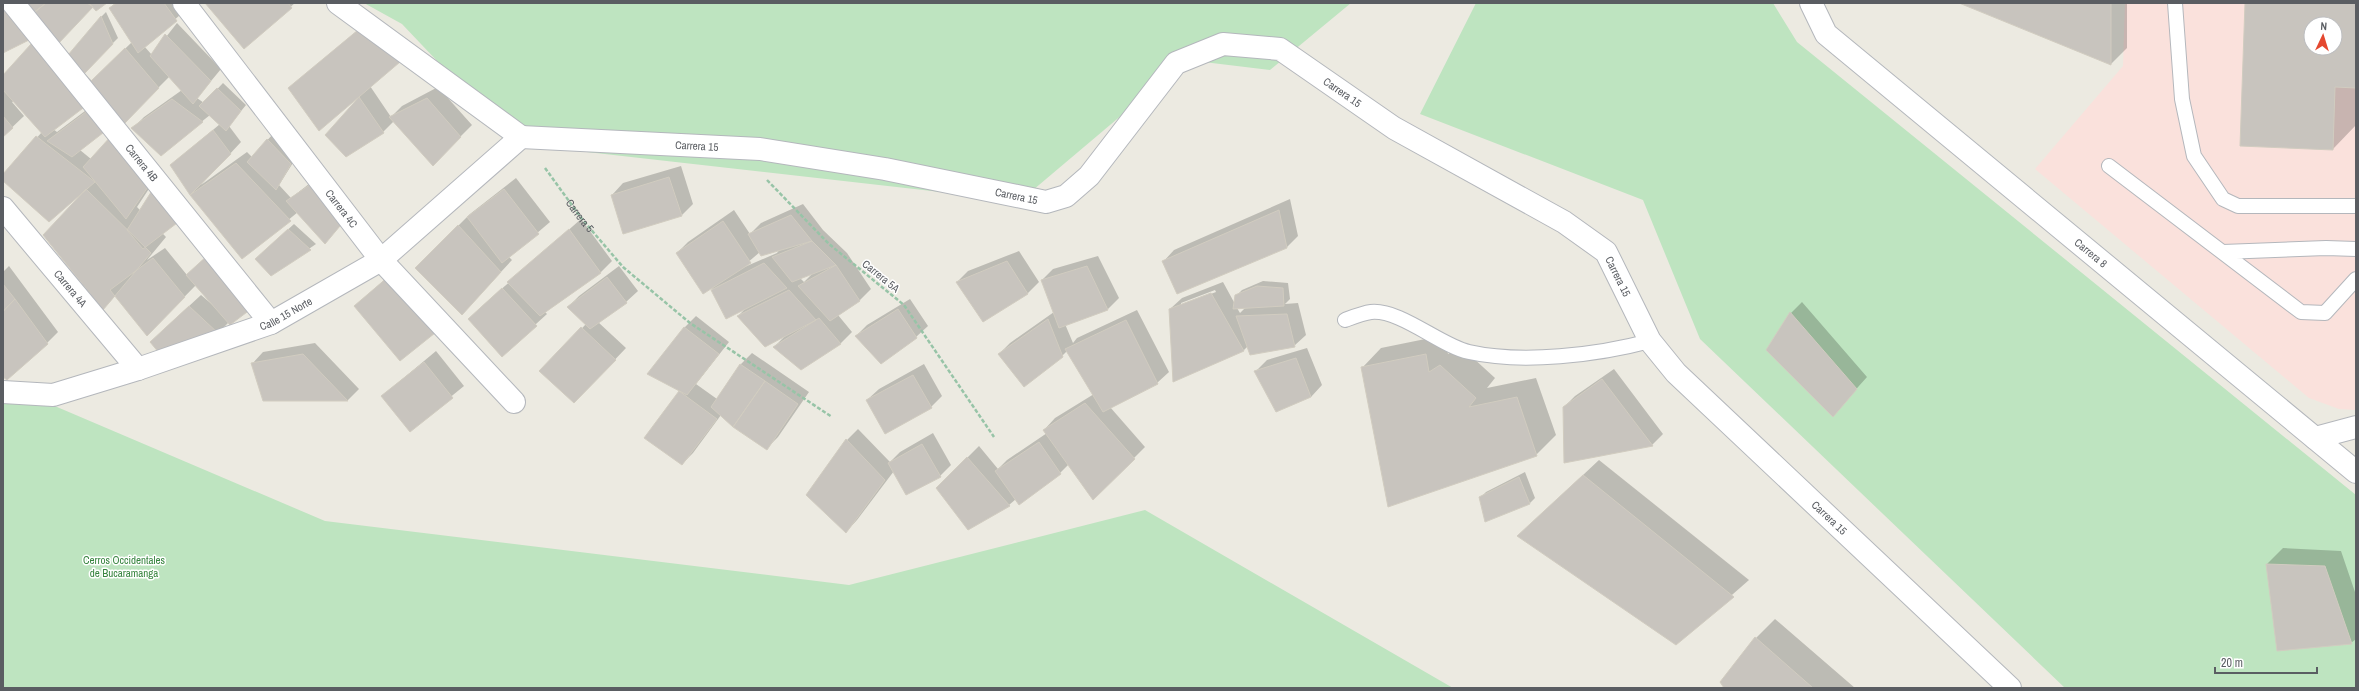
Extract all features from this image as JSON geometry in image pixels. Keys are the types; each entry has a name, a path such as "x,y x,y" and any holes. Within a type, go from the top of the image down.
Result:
{"street":[{"name":"Carrera 4B","path":"13,3 271,323"},
{"name":"Carrera 4C","path":"184,3 381,260 514,402"},
{"path":"338,3 521,137"},
{"name":"Carrera 8","path":"1811,3 1826,34 2356,472"},
{"name":"Carrera 15","path":"521,137 754,149 885,170 1046,202 1066,196 1089,176 1176,63 1223,44 1280,49 1394,128 1564,222 1606,252 1650,341 1676,373 2010,688"},
{"name":"Calle 15 Norte","path":"3,392 53,395 138,369 271,323 381,260 521,137"},
{"name":"Carrera 4A","path":"3,208 138,369"},
{"path":"2315,438 2356,427"}],"lane":[{"path":"2175,3 2182,100 2194,156 2223,199 2238,206 2356,206"},
{"path":"2109,166 2301,312 2325,313 2356,278"},
{"path":"2223,252 2326,248 2356,249"},
{"path":"1345,320 1372,312 1389,314 1467,352 1500,357 1539,358 1632,346 1650,341"}],"path":[{"name":"Carrera 5","path":"521,137 582,219 623,267 690,323 832,417"},
{"name":"Carrera 5A","path":"765,178 829,244 904,305 994,438"}],"shaded area":[{"path":"2125,3 2356,3 2356,410 2339,409 2309,398 2035,169 2123,66"}],"green space":[{"path":"364,3 1351,3 1270,70 1187,60 1020,201 516,144 402,24"},
{"path":"1476,3 1773,3 1797,42 2356,495 2356,688 2065,688 1700,339 1643,200 1420,114"},
{"name":"Cerros Occidentales de Bucaramanga","path":"3,401 50,404 325,521 849,585 1145,510 1453,688 3,688"}],"building":[{"path":"25,3 46,3 33,13"},
{"path":"46,3 87,3 93,7 58,44 29,17"},
{"path":"89,3 107,3 96,11"},
{"path":"117,3 164,3 177,21 138,53 109,8"},
{"path":"205,3 288,3 292,8 244,49"},
{"path":"1959,3 2111,3 2111,65"},
{"path":"2245,3 2356,3 2356,88 2335,87 2333,150 2240,146"},
{"path":"3,5 31,39 3,53"},
{"path":"101,16 113,44 85,73 68,55"},
{"path":"358,30 400,62 319,131 288,88"},
{"path":"165,34 211,81 193,104 150,56"},
{"path":"31,44 91,102 45,137 3,90 3,75"},
{"path":"125,48 159,88 124,124 90,82"},
{"path":"217,88 241,111 226,131 199,106"},
{"path":"359,97 384,133 346,157 325,135"},
{"path":"427,98 461,137 433,166 389,117"},
{"path":"172,99 203,122 161,156 131,128"},
{"path":"90,109 108,129 72,157 47,141"},
{"path":"3,116 13,128 3,137"},
{"path":"213,130 231,154 190,195 170,165"},
{"path":"112,135 152,181 126,219 83,167"},
{"path":"36,136 95,182 49,222 3,181 3,174"},
{"path":"267,139 291,164 276,190 247,162"},
{"path":"236,163 291,221 242,259 190,195"},
{"path":"669,177 682,216 623,234 611,195"},
{"path":"311,184 345,220 325,244 286,201"},
{"path":"86,189 151,253 103,310 43,235"},
{"path":"153,189 181,220 143,249 127,230"},
{"path":"504,189 539,234 502,263 467,217"},
{"path":"1279,210 1287,248 1177,294 1162,261"},
{"path":"791,215 812,241 761,256 748,234"},
{"path":"723,221 751,263 703,294 676,253"},
{"path":"458,225 501,272 462,315 415,268"},
{"path":"288,229 311,250 271,276 255,259"},
{"path":"569,229 601,273 540,316 507,282"},
{"path":"812,241 836,265 792,282 772,257"},
{"path":"208,255 251,309 230,325 186,275"},
{"path":"153,258 185,297 147,336 110,290"},
{"path":"1007,261 1028,294 983,322 956,282"},
{"path":"764,263 787,288 726,319 711,290"},
{"path":"836,265 860,301 830,321 798,286"},
{"path":"1087,266 1108,310 1059,328 1041,280"},
{"path":"388,277 435,333 400,361 354,306"},
{"path":"607,277 627,303 590,329 567,307"},
{"path":"3,284 15,299 3,311"},
{"path":"1257,286 1283,288 1284,306 1233,309 1235,295"},
{"path":"502,288 537,326 502,357 468,319"},
{"path":"789,290 816,320 765,347 737,316"},
{"path":"1211,293 1244,351 1173,382 1169,309"},
{"path":"15,299 48,344 7,380 3,377 3,312"},
{"path":"189,306 219,334 160,354 150,342"},
{"path":"898,309 917,338 881,364 855,336"},
{"path":"1790,312 1857,389 1833,417 1766,350"},
{"path":"1287,314 1295,347 1250,355 1236,316"},
{"path":"819,318 841,344 801,370 773,347"},
{"path":"1048,319 1063,357 1024,387 998,354"},
{"path":"1126,320 1158,384 1103,412 1065,349"},
{"path":"581,327 616,360 574,403 539,371"},
{"path":"684,327 719,354 687,395 647,374"},
{"path":"303,354 348,401 263,401 251,363"},
{"path":"1426,354 1429,372 1440,365 1476,398 1469,407 1517,397 1537,456 1388,507 1361,367"},
{"path":"1296,358 1311,397 1276,412 1254,371"},
{"path":"424,362 453,398 410,432 381,396"},
{"path":"740,364 765,381 733,427 711,407"},
{"path":"913,375 932,408 885,434 866,400"},
{"path":"1602,379 1653,446 1564,463 1563,407"},
{"path":"765,381 798,404 767,450 733,427"},
{"path":"679,391 717,419 682,465 644,438"},
{"path":"1085,403 1135,459 1093,500 1043,430"},
{"path":"846,439 885,480 846,533 806,495"},
{"path":"1039,442 1061,474 1019,505 995,471"},
{"path":"922,444 941,477 906,495 888,463"},
{"path":"967,457 1010,506 968,530 936,488"},
{"path":"1583,475 1734,597 1676,645 1517,536"},
{"path":"1519,477 1530,504 1485,522 1479,497"},
{"path":"2266,564 2325,566 2352,644 2277,651"},
{"path":"1755,637 1813,688 1724,688 1720,682"}]}
